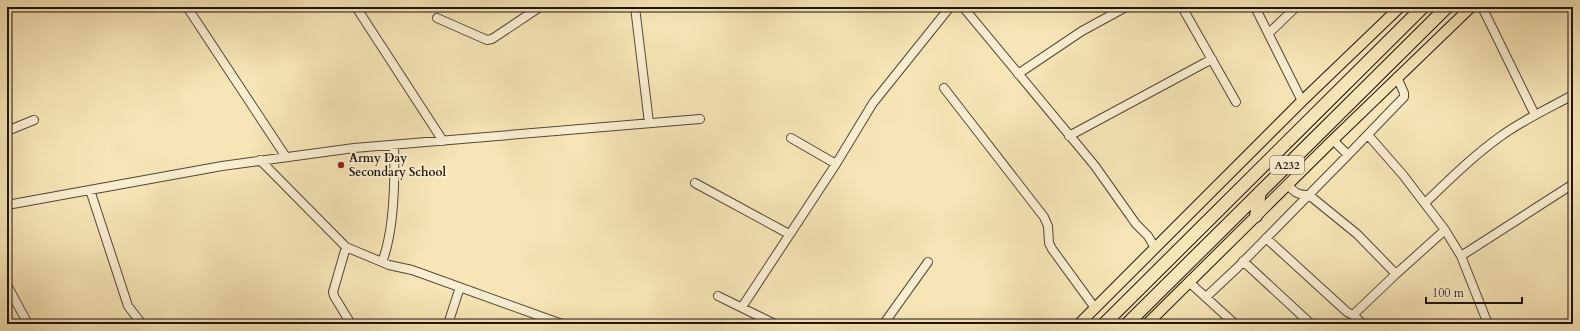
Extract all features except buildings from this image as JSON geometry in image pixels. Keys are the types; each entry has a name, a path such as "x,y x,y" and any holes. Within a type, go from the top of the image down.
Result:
{"highway":[{"name":"A232","path":"1104,324 1423,7"},
{"name":"A232","path":"1127,324 1447,7"},
{"path":"1256,216 1260,192"}],"main road":[{"path":"1079,324 1302,101 1400,7"},
{"path":"1147,324 1397,77 1471,7"}],"street":[{"path":"187,7 286,157"},
{"path":"356,7 443,140"},
{"path":"437,18 487,40 492,39 540,7"},
{"path":"635,7 649,123"},
{"path":"742,307 836,164 873,103 950,7"},
{"path":"963,7 1095,166 1136,224 1148,236 1155,248"},
{"path":"1018,74 1082,31 1126,7"},
{"path":"1182,7 1236,102"},
{"path":"1255,7 1302,101"},
{"path":"1269,33 1296,7"},
{"path":"1482,7 1535,115"},
{"path":"1069,136 1212,59"},
{"path":"1206,297 1309,195 1404,97 1404,93 1397,77"},
{"path":"944,88 1044,217 1048,226 1049,243 1052,249 1096,308"},
{"path":"1425,203 1468,162 1496,140 1535,115 1573,95"},
{"path":"7,205 260,160 443,140 700,119"},
{"path":"7,131 34,120"},
{"path":"1368,135 1403,175 1445,230 1461,256 1488,324"},
{"path":"791,138 836,164"},
{"path":"1333,140 1348,155"},
{"path":"382,262 388,246 395,176 394,145"},
{"path":"260,160 346,246 382,262 412,270 562,324"},
{"path":"695,183 789,234"},
{"path":"1461,256 1573,184"},
{"path":"1288,185 1299,195 1309,195 1357,234 1396,274"},
{"path":"90,190 128,306 142,324"},
{"path":"1353,315 1445,230"},
{"path":"1266,238 1362,324"},
{"path":"346,246 333,292 351,324"},
{"path":"1243,261 1311,324"},
{"path":"885,324 928,262"},
{"path":"1190,282 1235,324"},
{"path":"7,285 28,324"},
{"path":"448,324 460,288"},
{"path":"718,296 775,324"}],"place":[{"name":"Army Day Secondary School","path":"341,165"}]}
